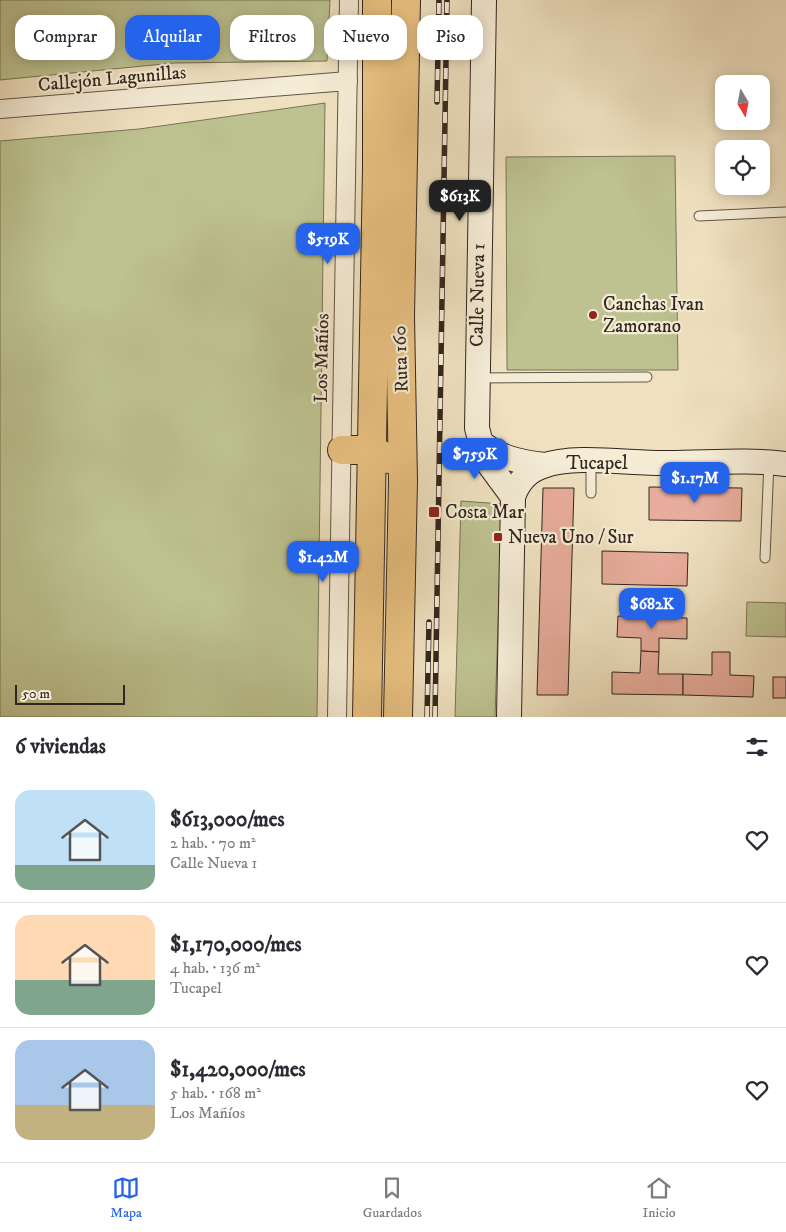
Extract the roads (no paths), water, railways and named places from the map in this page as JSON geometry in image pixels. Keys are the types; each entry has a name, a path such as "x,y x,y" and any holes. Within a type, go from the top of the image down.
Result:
{"highway":[{"name":"Ruta 160","path":"367,717 373,450 377,0"},
{"name":"Ruta 160","path":"398,717 403,481 400,316 406,0"},
{"path":"342,450 373,450 392,462 403,481"}],"street":[{"name":"Los Mañíos","path":"337,717 349,0"},
{"name":"Calle Nueva 1","path":"484,0 476,378 479,441 490,468 513,497"},
{"name":"Callejón Lagunillas","path":"0,109 348,81"},
{"path":"479,441 503,457 516,462 545,465"},
{"name":"Tucapel","path":"513,497 525,477 545,465 591,462 668,463 737,460 778,463"},
{"path":"509,717 513,497"}],"lane":[{"path":"699,216 786,212"},
{"path":"476,378 647,377"},
{"path":"591,462 591,493"},
{"path":"765,558 778,463"}],"railway":[{"path":"437,102 439,0"},
{"path":"435,717 447,0"},
{"path":"427,717 429,622"}],"place":[{"name":"Canchas Ivan Zamorano","path":"593,315"},
{"name":"Costa Mar","path":"434,512"},
{"name":"Nueva Uno / Sur","path":"498,537"}]}
